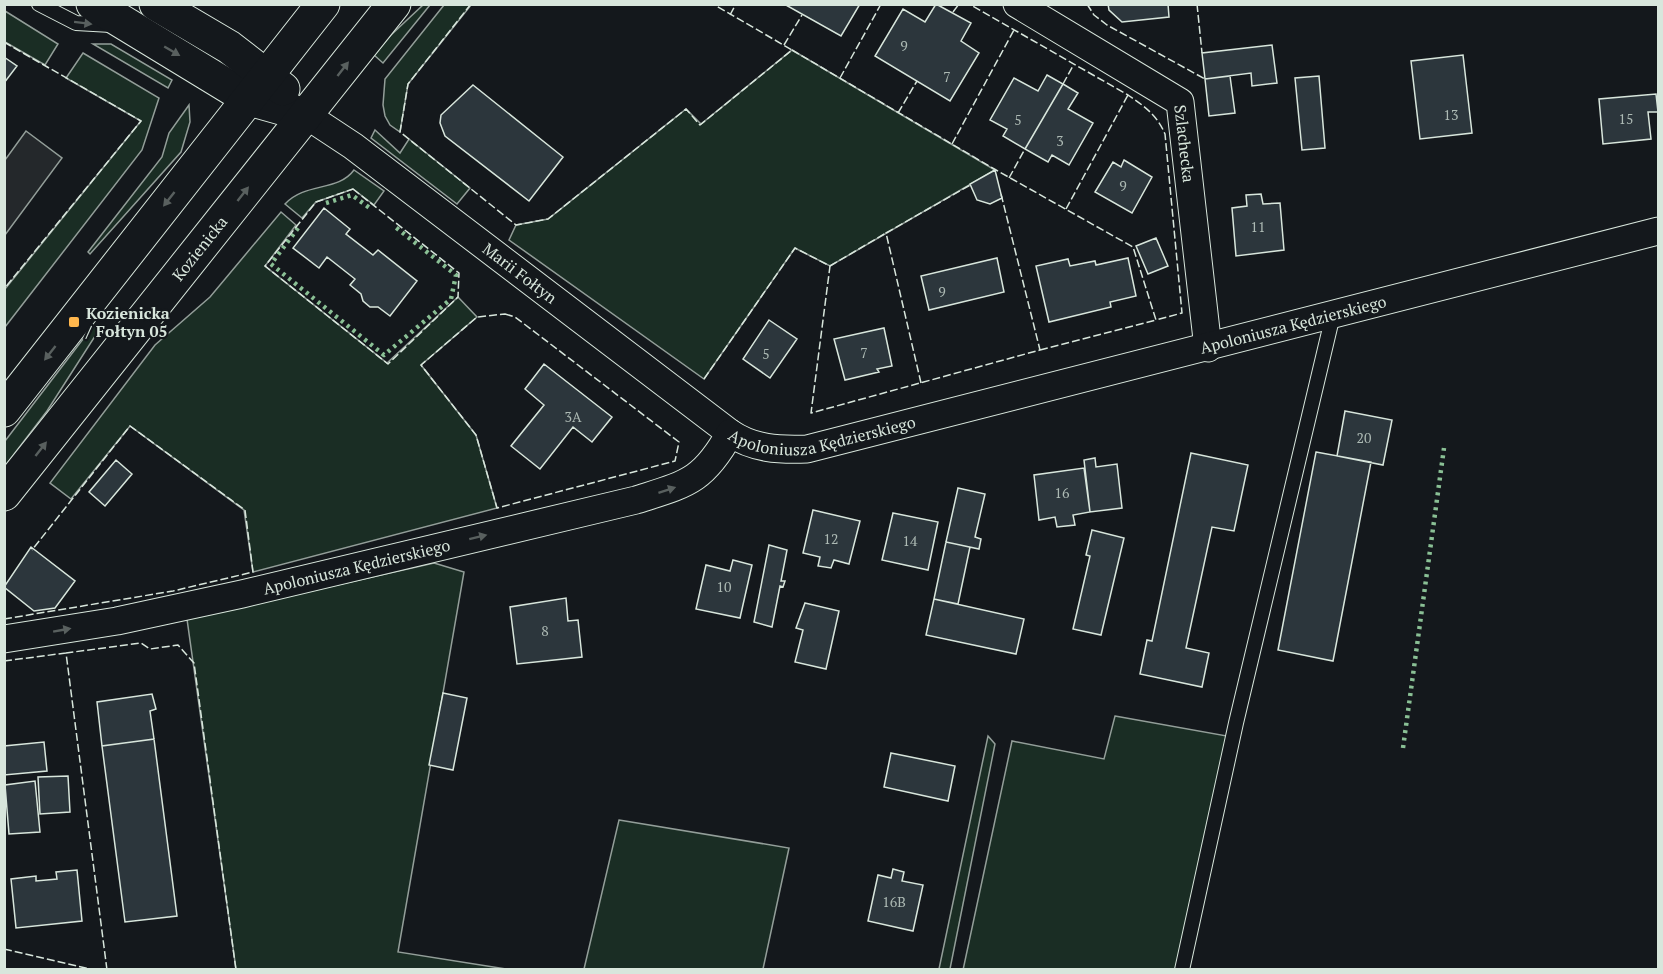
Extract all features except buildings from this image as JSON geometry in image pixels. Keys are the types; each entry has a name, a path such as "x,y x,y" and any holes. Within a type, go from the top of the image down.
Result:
{"main road":[{"name":"Marii Fołtyn","path":"93,4 213,75 286,92 306,115"},
{"name":"Marii Fołtyn","path":"156,4 186,14 229,47 258,87"},
{"path":"4,410 323,4"},
{"name":"Kozienicka","path":"6,491 394,4"},
{"path":"205,153 212,133 215,96 213,75"}],"street":[{"name":"Szlachecka","path":"1017,4 1044,11 1180,102 1208,348"},
{"name":"Marii Fołtyn","path":"306,115 353,146 730,433"},
{"name":"Apoloniusza Kędzierskiego","path":"4,639 117,621 242,594 636,500 675,488 701,475 716,459 730,433 746,444 780,450 807,449 1659,231"}],"lane":[{"path":"39,4 76,23 130,27"},
{"path":"1182,969 1236,723 1333,315"}],"green space":[{"path":"423,5 430,5 383,63 374,55 391,35"},
{"path":"444,5 471,5 408,84 400,132 390,125 385,116 383,105 385,79"},
{"path":"5,11 58,44 45,65 5,42"},
{"path":"93,44 111,44 172,80 168,88"},
{"path":"792,50 995,170 830,266 795,248 704,379 509,240 516,225 548,219 686,109 701,124"},
{"path":"83,53 159,98 142,150 5,327 5,289 141,121 66,78"},
{"path":"189,105 190,122 181,152 90,254 88,252 162,157 169,133"},
{"path":"375,130 400,153 409,139 470,188 457,204 371,138"},
{"path":"354,170 384,191 374,205 353,189 316,202 302,218 285,204 302,192 339,182"},
{"path":"281,212 296,225 265,266 387,363 458,297 477,317 421,365 476,435 497,508 253,572 244,510 130,426 71,499 50,483 155,345 210,297"},
{"path":"93,326 99,330 47,411 5,466 5,441"},
{"path":"434,563 464,572 398,952 506,969 236,969 187,619"},
{"path":"1115,716 1227,736 1176,969 963,970 1012,741 1104,759"},
{"path":"988,736 995,744 950,969 939,969"},
{"path":"619,820 789,848 763,969 584,969"}],"shaded area":[{"path":"26,131 62,158 5,235 5,160"}],"hedge":[{"path":"326,203 352,195 371,209"},
{"path":"298,228 271,264 384,355 451,299 456,275 394,226"},
{"path":"1403,748 1444,448"}],"fence":[{"path":"471,4 408,84 400,132 516,225 548,219 686,109 700,125 792,50 713,4"},
{"path":"730,15 736,4"},
{"path":"840,78 881,4"},
{"path":"953,12 959,4"},
{"path":"792,50 996,170 1133,247 1156,320 1182,313 1165,134 1158,121 1145,107 1128,95 969,4"},
{"path":"1087,4 1094,15 1107,25 1205,79"},
{"path":"1197,4 1202,53"},
{"path":"784,45 802,15"},
{"path":"952,144 1014,30"},
{"path":"4,42 141,121 4,289"},
{"path":"1063,84 1074,64"},
{"path":"898,113 917,81"},
{"path":"1066,209 1128,95"},
{"path":"1009,178 1025,149"},
{"path":"921,383 886,233 972,184"},
{"path":"353,189 459,273 458,297 388,364 265,266 316,202 353,189"},
{"path":"704,379 795,248 830,266 811,413 1040,350 1001,194"},
{"path":"830,266 886,233"},
{"path":"505,314 515,317 679,442 675,461 497,508 476,435 421,365 477,317 505,314"},
{"path":"1040,350 1156,320"},
{"path":"4,619 173,591 253,572 245,510 130,426 32,550"},
{"path":"107,970 66,653 141,643 150,649 178,645 194,663 236,970"},
{"path":"4,661 66,653"},
{"path":"4,949 94,970"}],"place":[{"name":"Kozienicka / Fołtyn 05","path":"74,322"}]}
